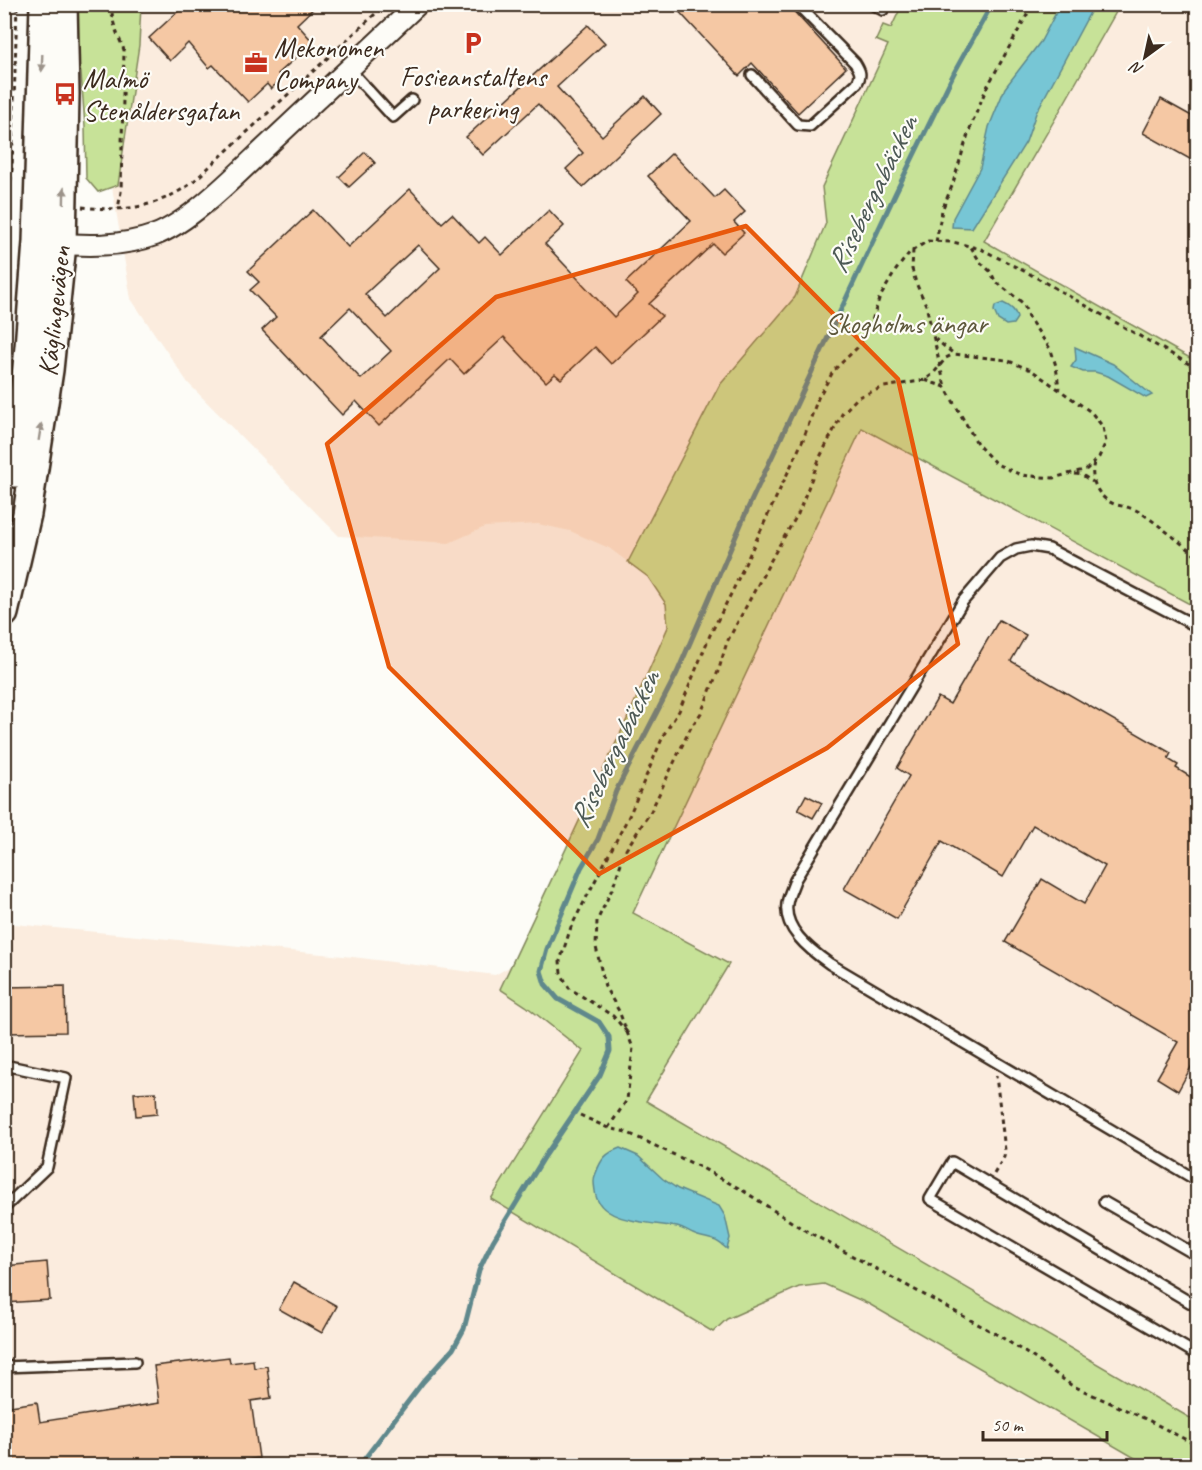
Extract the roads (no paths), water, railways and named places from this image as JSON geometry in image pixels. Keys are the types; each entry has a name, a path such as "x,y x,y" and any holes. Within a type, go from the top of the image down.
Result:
{"main road":[{"name":"Käglingevägen","path":"4,613 27,514 49,370 44,4"},
{"name":"Käglingevägen","path":"4,568 29,347 49,243 65,94 63,4"}],"street":[{"path":"49,243 135,242 157,235 186,219 418,4"}],"lane":[{"path":"752,75 798,126 805,127 810,126 857,83 860,72 855,63 797,4"},
{"path":"872,4 883,10"},
{"path":"349,69 393,117 412,100"},
{"path":"1197,627 1049,549 1031,546 1016,549 1000,558 963,601 795,880 787,900 787,915 794,931 808,948 840,970 1197,1181"},
{"path":"4,1065 66,1078 47,1167 4,1208"},
{"path":"1197,1307 952,1162 930,1198 1197,1355"},
{"path":"1104,1202 1197,1256"},
{"path":"4,1367 135,1362"}],"water":[{"path":"1060,5 1094,5 1036,113 1026,142 972,228 952,227 953,218 980,168 989,127 1005,88 1041,41"},
{"path":"1003,303 1015,313 1017,318 1013,324 1006,325 998,320 994,311 995,306"},
{"path":"1075,347 1113,364 1152,395 1146,398 1108,376 1095,372 1083,372 1071,367 1076,360"},
{"path":"620,1148 638,1156 663,1179 678,1189 719,1206 725,1216 730,1238 727,1249 716,1241 680,1228 628,1220 606,1210 598,1202 594,1177 605,1157"}],"waterway":[{"name":"Risebergabäcken","path":"359,1466 423,1382 453,1349 464,1329 479,1270 493,1241 545,1156 600,1075 610,1051 609,1037 599,1022 558,999 545,984 541,971 547,949 581,868 598,839 616,791 677,673 748,508 896,192 954,73 992,4"}],"place":[{"name":"Fosieanstaltens parkering","path":"473,43"},
{"name":"Mekonomen Company","path":"256,63"},
{"name":"Malmö Stenåldersgatan","path":"65,94"}],"park label":[{"name":"Skogholms ängar","path":"906,323"}]}
